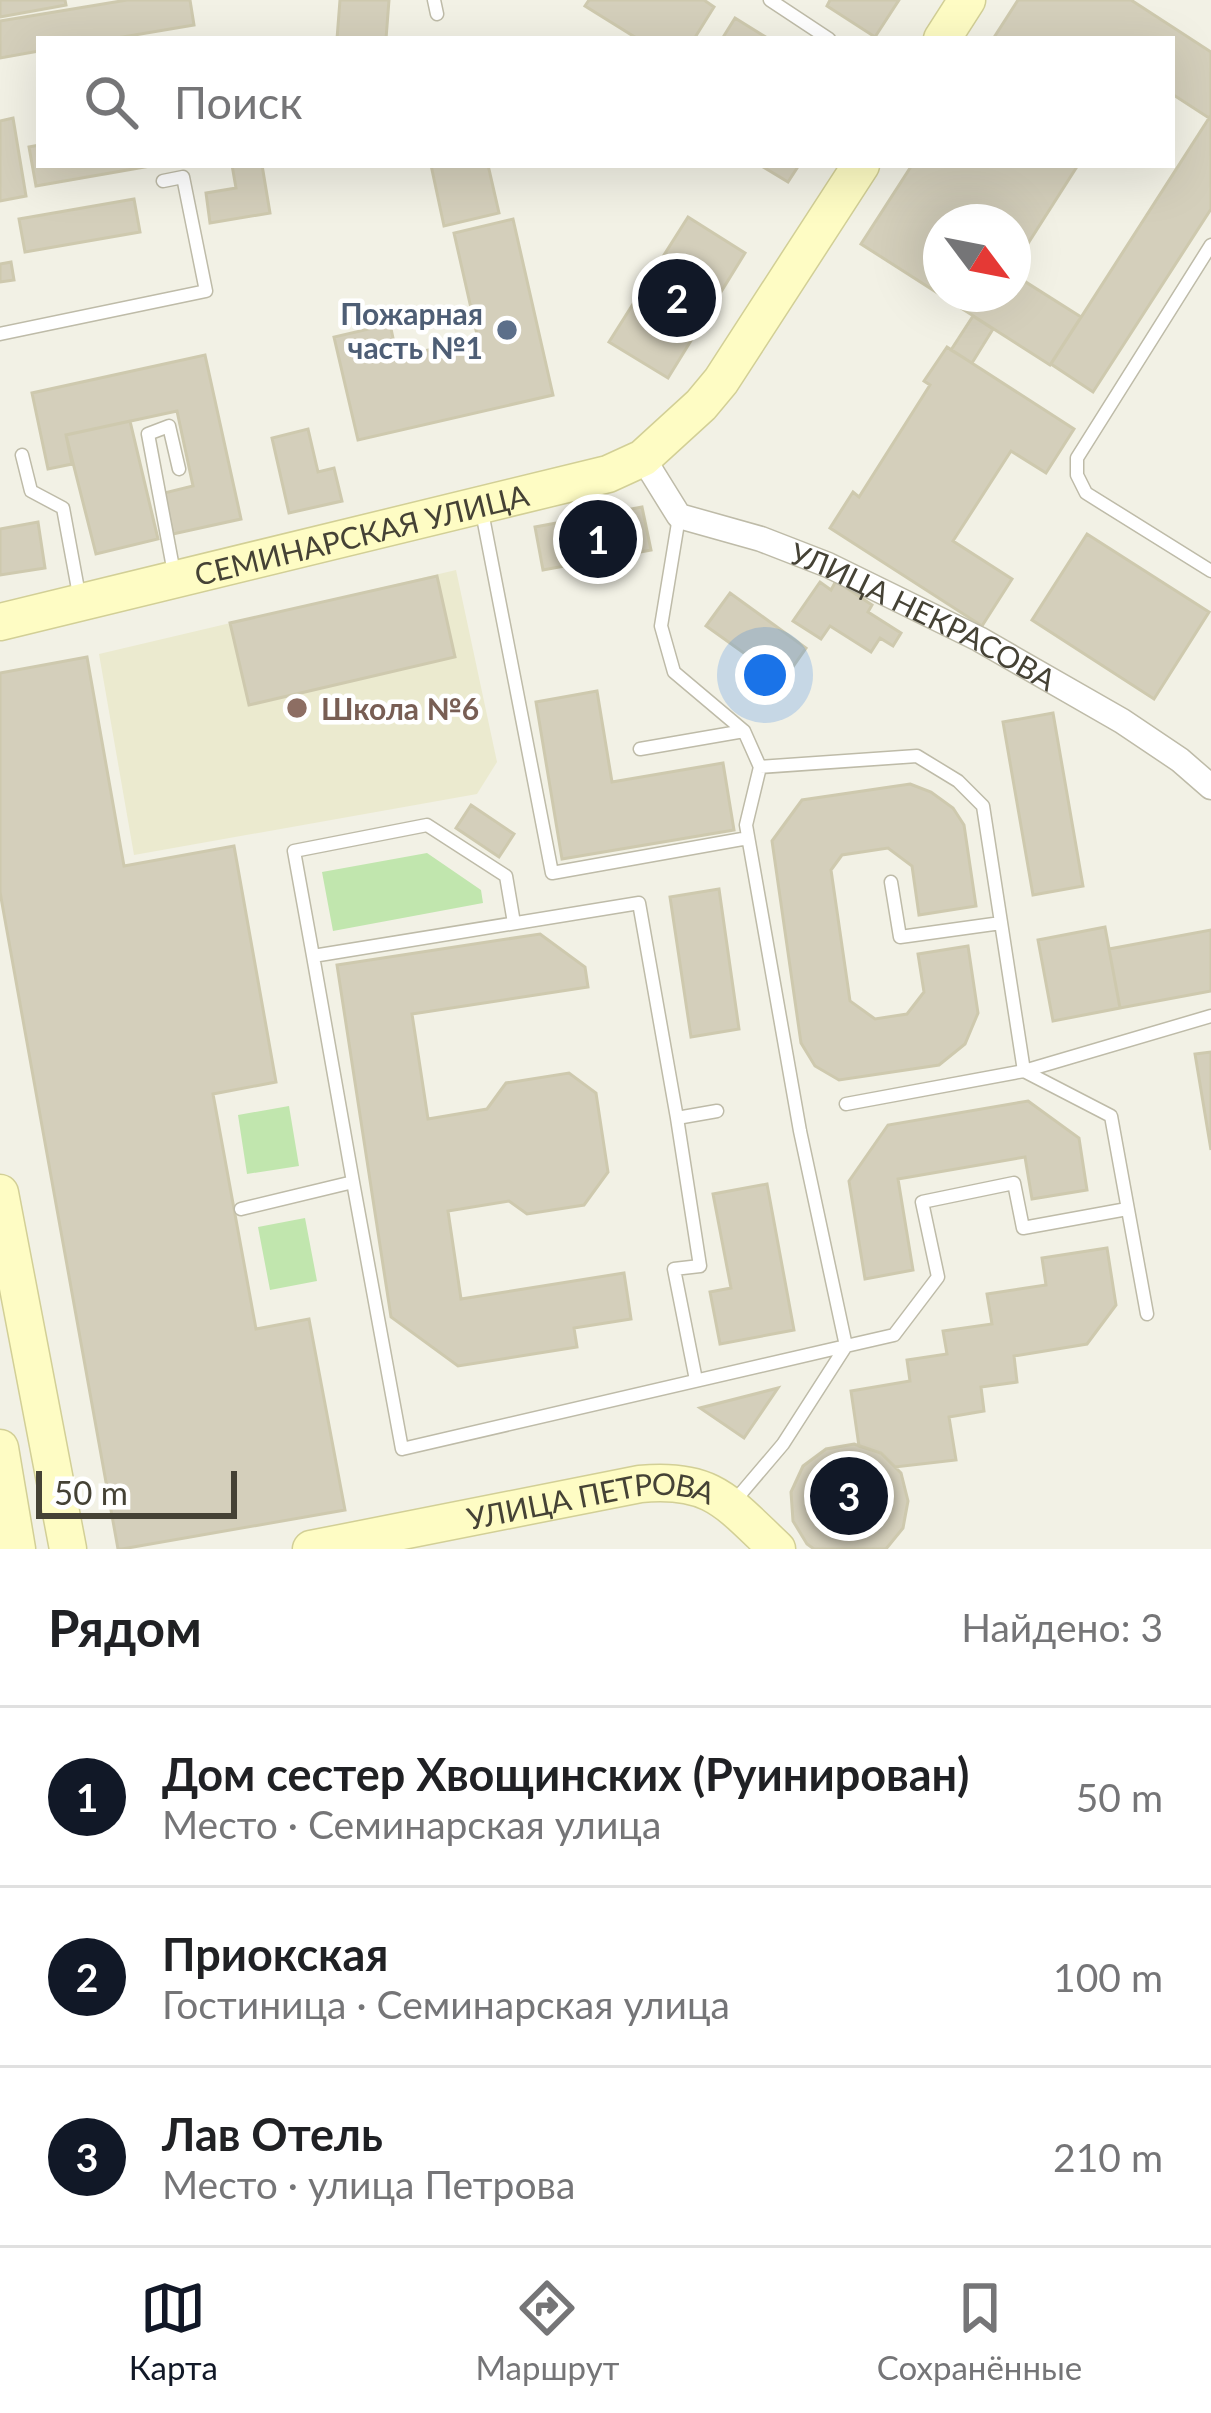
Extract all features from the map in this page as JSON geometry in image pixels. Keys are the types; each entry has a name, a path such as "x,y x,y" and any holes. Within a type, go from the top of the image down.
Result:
{"main road":[{"path":"944,36 967,0"},
{"name":"СЕМИНАРСКАЯ УЛИЦА","path":"0,622 608,474 643,458 678,429 721,381 859,168"},
{"path":"0,1193 6,1262 68,1549"},
{"path":"2,1468 17,1549"},
{"name":"УЛИЦА ПЕТРОВА","path":"311,1549 640,1484 682,1483 732,1504 777,1549"}],"street":[{"path":"643,458 680,516"},
{"name":"УЛИЦА НЕКРАСОВА","path":"680,516 761,538 828,565 979,639 1122,721 1211,787"}],"lane":[{"path":"773,1 825,36"},
{"path":"0,334 206,291 183,177 163,181"},
{"path":"1211,245 1076,458 1077,475 1086,493 1211,571"},
{"path":"176,578 148,434 170,426 179,470"},
{"path":"22,455 31,491 63,508 80,602"},
{"path":"480,505 552,873 748,838"},
{"path":"680,516 661,626 674,673 744,731 760,766 746,825 800,1131 846,1346 783,1444 732,1504"},
{"path":"640,748 744,731"},
{"path":"760,766 917,756 958,782 983,806 1024,1071"},
{"path":"514,923 506,876 427,825 294,850 402,1449 894,1335 938,1277 922,1202 1014,1183 1023,1228 1126,1209"},
{"path":"891,882 900,937 1001,923"},
{"path":"313,956 639,903 700,1266 674,1269 696,1380"},
{"path":"846,1104 1024,1071 1211,1016"},
{"path":"1024,1071 1111,1116 1147,1314"},
{"path":"677,1118 717,1112"},
{"path":"241,1209 353,1181"}],"shaded area":[{"name":"Школа №6","path":"456,570 497,762 477,794 134,855 99,654"}],"green space":[{"path":"427,853 481,890 483,903 333,931 322,872"},
{"path":"289,1106 299,1166 247,1174 238,1115"},
{"path":"305,1218 317,1281 270,1290 258,1227"}],"building":[{"path":"0,0 65,0 66,5 0,17"},
{"path":"127,0 190,0 194,25 129,36 36,36 36,52 0,58 0,21"},
{"path":"340,0 389,0 386,36 337,36"},
{"path":"589,0 704,0 714,7 696,36 633,36 585,6"},
{"path":"830,0 899,0 876,36 827,6"},
{"path":"1018,0 1131,0 1211,52 1211,115 1175,96 1175,36 995,36"},
{"path":"735,18 764,36 724,36"},
{"path":"1211,115 1211,209 1093,392 1051,364"},
{"path":"13,118 26,196 0,201 0,121"},
{"path":"36,146 36,168 139,168 36,186 29,147"},
{"path":"233,168 262,168 270,213 210,223 206,193 236,188"},
{"path":"432,168 489,168 499,213 444,226"},
{"path":"765,168 797,168 788,182"},
{"path":"910,168 1076,168 1031,239 1031,204 923,204 923,284 861,244"},
{"path":"134,199 140,232 25,252 19,219"},
{"path":"688,217 745,253 668,378 609,342"},
{"name":"Пожарная часть №1","path":"513,219 553,395 358,440 334,337 390,324 397,357 478,339 454,233"},
{"path":"11,262 14,280 0,282 0,264"},
{"path":"1031,285 1081,317 1050,365 967,312 1031,312"},
{"path":"973,316 993,329 972,363 951,350"},
{"path":"947,347 1074,429 1046,473 1011,451 953,541 1012,579 982,626 830,528 853,492 859,497 930,385 924,381"},
{"path":"205,355 241,519 173,534 164,493 193,486 177,411 66,435 72,464 48,469 32,393"},
{"path":"130,421 158,539 96,554 66,435"},
{"path":"308,429 318,472 334,468 342,501 289,513 272,438"},
{"path":"642,507 651,550 543,570 535,527"},
{"path":"38,522 45,568 0,575 0,529"},
{"path":"1087,534 1209,612 1154,699 1032,620"},
{"path":"437,576 455,657 249,705 230,623"},
{"path":"836,581 872,605 868,612 901,633 893,646 880,638 871,652 830,626 821,639 793,621 820,582 831,590"},
{"path":"730,593 806,648 783,681 706,626"},
{"path":"87,657 124,866 234,846 276,1082 213,1094 256,1329 309,1319 345,1510 122,1549 118,1549 0,892 0,673"},
{"path":"597,691 612,782 723,763 734,830 562,859 536,702"},
{"path":"1053,713 1083,886 1033,895 1003,722"},
{"path":"910,784 953,808 964,825 976,906 919,915 912,866 888,848 842,855 831,870 850,1001 875,1019 907,1014 924,992 918,954 968,946 978,1013 965,1044 939,1065 839,1080 815,1066 801,1043 772,841 802,800"},
{"path":"471,805 514,834 499,857 456,828"},
{"path":"719,889 739,1029 691,1037 670,897"},
{"path":"1105,927 1120,1008 1053,1021 1038,940"},
{"path":"1211,930 1211,991 1120,1008 1109,949"},
{"path":"540,934 585,967 588,987 412,1014 428,1119 487,1109 506,1083 569,1073 596,1093 608,1172 584,1205 527,1214 509,1201 448,1211 461,1299 624,1273 631,1319 574,1328 577,1347 458,1366 391,1317 337,965"},
{"path":"1211,1052 1211,1150 1195,1054"},
{"path":"1028,1101 1079,1138 1087,1190 1032,1199 1025,1157 898,1179 913,1270 865,1279 849,1181 888,1125"},
{"path":"767,1184 794,1330 720,1344 710,1292 731,1288 713,1194"},
{"path":"1107,1248 1116,1305 1087,1344 1014,1356 1017,1382 981,1387 984,1411 949,1417 956,1460 895,1467 881,1453 859,1446 851,1391 910,1381 907,1360 947,1354 943,1331 992,1324 987,1294 1046,1285 1042,1258"},
{"path":"778,1388 744,1438 700,1408"},
{"path":"854,1444 881,1453 901,1473 908,1501 903,1528 886,1549 814,1549 793,1521 791,1492 803,1466 826,1449"}],"place":[{"name":"Приокская","path":"677,298"},
{"name":"Пожарная часть №1","path":"507,330"},
{"name":"Дом сестер Хвощинских (Руинирован)","path":"598,539"},
{"name":"Школа №6","path":"297,708"},
{"name":"Лав Отель","path":"849,1496"}]}
